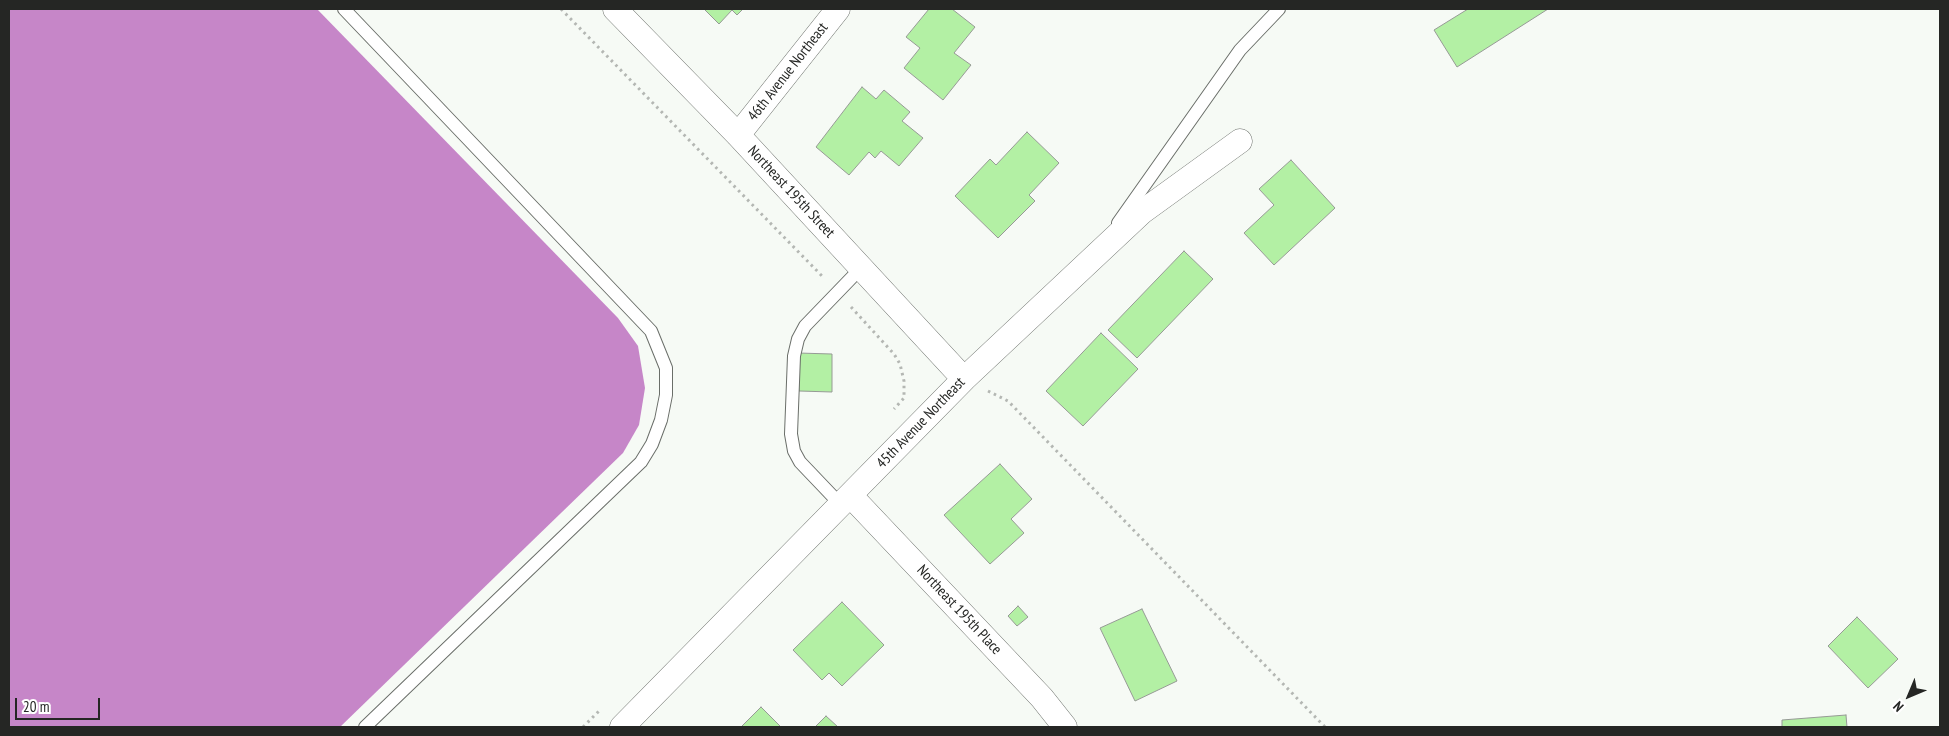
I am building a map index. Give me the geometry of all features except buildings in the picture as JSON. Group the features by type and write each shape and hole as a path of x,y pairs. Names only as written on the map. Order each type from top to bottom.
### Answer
{"street":[{"name":"Northeast 195th Street","path":"615,9 738,135 964,379"},
{"name":"46th Avenue Northeast","path":"738,135 838,9"},
{"name":"45th Avenue Northeast","path":"622,727 964,379 1142,212 1240,141"},
{"name":"Northeast 195th Place","path":"845,500 1042,698 1065,727"}],"lane":[{"path":"344,9 651,331 666,368 666,395 661,420 652,444 641,462 365,727"},
{"path":"1090,261 1240,50 1279,9"},
{"path":"845,500 800,462 794,451 791,434 794,356 798,339 805,326 861,268"}],"path":[{"path":"560,9 838,292 894,354 900,364 904,381 904,398 891,412"},
{"path":"964,379 1008,401 1325,727"},
{"path":"583,727 603,707"}],"shaded area":[{"path":"9,9 317,9 618,318 638,346 645,388 639,425 623,453 340,727 9,727"}]}
